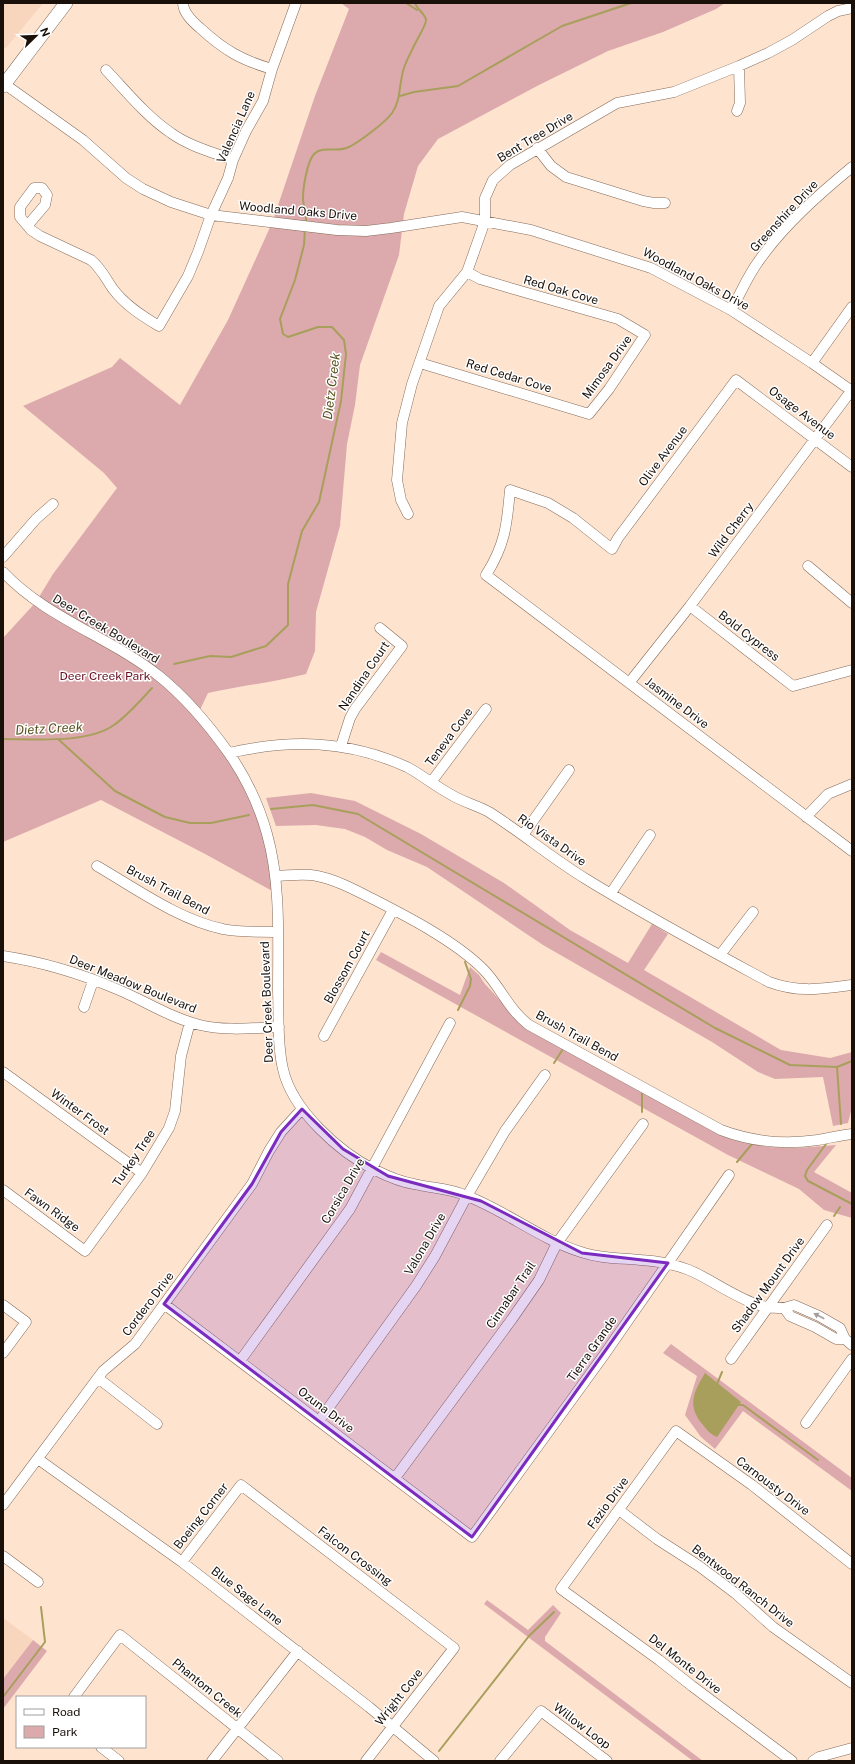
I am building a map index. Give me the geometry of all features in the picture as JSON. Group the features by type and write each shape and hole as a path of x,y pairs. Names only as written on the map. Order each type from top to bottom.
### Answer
{"main road":[{"path":"3,85 66,3"}],"street":[{"path":"183,3 185,11 193,22 219,46 255,64 272,69"},
{"name":"Valencia Lane","path":"28,225 40,236 97,264 113,290 123,300 138,314 159,326 188,276 211,215 228,178 233,160 246,131 263,101 272,69 296,3"},
{"name":"Bent Tree Drive","path":"408,514 399,491 398,465 402,423 423,349 439,306 467,272 485,221 485,198 493,180 510,165 537,148 617,103 674,92 739,66 792,40 828,16 838,11 852,8"},
{"path":"737,111 740,103 739,66"},
{"path":"106,70 144,112 171,134 194,146 233,160"},
{"name":"Woodland Oaks Drive","path":"3,85 83,140 121,174 137,185 171,202 211,215 281,225 332,230 372,230 462,217 531,230 641,264 731,310 812,362 852,391"},
{"path":"537,148 551,166 566,177 643,201 665,203"},
{"name":"Greenshire Drive","path":"731,310 757,262 797,217 852,167"},
{"name":"Red Oak Cove","path":"467,272 480,279 618,319 646,335"},
{"path":"812,362 850,312"},
{"name":"Mimosa Drive","path":"590,414 610,389 646,335"},
{"name":"Red Cedar Cove","path":"420,363 590,414"},
{"name":"Osage Avenue","path":"736,380 852,467"},
{"name":"Olive Avenue","path":"486,575 498,555 505,535 510,490 548,503 573,518 612,549 618,538 736,380"},
{"name":"Wild Cherry","path":"629,683 690,606 852,391"},
{"path":"3,557 36,519 53,504"},
{"path":"808,566 852,603"},
{"name":"Deer Creek Boulevard","path":"3,572 36,602 110,645 159,676 192,707 229,753 250,790 266,830 275,876 278,932 279,1027 283,1069 288,1085 302,1108 322,1131 342,1149 372,1168 410,1184 458,1192 481,1201 558,1243 582,1253 601,1257 668,1263 686,1268 706,1277 742,1298 769,1307 785,1309 790,1316 836,1339 848,1342"},
{"name":"Jasmine Drive","path":"486,575 852,851"},
{"name":"Bold Cypress","path":"690,606 793,686 852,670"},
{"name":"Nandina Court","path":"341,746 350,718 355,709 402,646 380,628"},
{"name":"Teneva Cove","path":"432,781 486,709"},
{"name":"Rio Vista Drive","path":"229,753 255,747 284,744 341,746 368,752 391,761 432,781 456,798 487,811 586,879 769,982 785,988 805,990 852,985"},
{"path":"523,835 569,770"},
{"path":"806,817 828,794 852,784"},
{"path":"611,893 650,835"},
{"name":"Brush Trail Bend","path":"97,866 164,905 207,925 237,931 278,932"},
{"name":"Brush Trail Bend","path":"275,876 316,876 337,881 434,933 472,959 484,970 515,1012 529,1025 721,1130 747,1139 784,1143 819,1140 852,1134"},
{"name":"Blossom Court","path":"324,1036 393,910"},
{"path":"720,955 753,912"},
{"name":"Deer Meadow Boulevard","path":"3,956 46,964 120,990 174,1017 190,1022 218,1028 279,1027"},
{"path":"84,1007 93,981"},
{"name":"Turkey Tree","path":"85,1251 142,1173 164,1139 175,1111 181,1056 190,1022"},
{"name":"Corsica Drive","path":"240,1361 332,1236 350,1209 450,1023"},
{"name":"Winter Frost","path":"3,1072 142,1173"},
{"name":"Valona Drive","path":"319,1421 416,1286 435,1256 467,1196 505,1131 545,1075"},
{"name":"Cordero Drive","path":"3,1505 103,1371 128,1352 135,1344 252,1184 269,1151 281,1132 302,1108"},
{"name":"Cinnabar Trail","path":"395,1478 517,1313 539,1280 558,1243 643,1124"},
{"name":"Tierra Grande","path":"472,1537 604,1356 729,1175"},
{"name":"Fawn Ridge","path":"3,1190 85,1251"},
{"name":"Shadow Mount Drive","path":"731,1359 827,1225"},
{"name":"Ozuna Drive","path":"164,1304 472,1537"},
{"path":"3,1305 26,1322 3,1353"},
{"path":"806,1423 852,1359"},
{"path":"98,1378 157,1424"},
{"name":"Fazio Drive","path":"561,1589 620,1510 676,1431"},
{"name":"Carnousty Drive","path":"676,1431 752,1485 852,1564"},
{"name":"Blue Sage Lane","path":"38,1459 182,1562 298,1651 434,1761"},
{"name":"Boeing Corner","path":"182,1562 241,1485"},
{"name":"Falcon Crossing","path":"241,1485 454,1648"},
{"name":"Bentwood Ranch Drive","path":"620,1510 657,1539 699,1566 735,1593 773,1627 852,1682"},
{"path":"3,1556 38,1582"},
{"name":"Del Monte Drive","path":"561,1589 659,1660 792,1761"},
{"name":"Phantom Creek","path":"75,1696 120,1635 278,1761"},
{"name":"Wright Cove","path":"366,1761 454,1648"},
{"path":"212,1761 298,1651"},
{"name":"Willow Loop","path":"500,1761 541,1711 607,1761"},
{"path":"102,1748 119,1761"},
{"path":"813,1761 819,1757 852,1748"}],"highlighted area":[{"path":"302,1109 343,1149 388,1176 481,1201 582,1253 668,1263 472,1537 164,1304 252,1184 281,1132"}],"shaded area":[{"path":"3,3 43,3 6,48 3,49"},
{"path":"705,1373 741,1402 717,1437 703,1425 695,1412 693,1405 697,1387"},
{"path":"3,1618 33,1640 3,1679"}],"green space":[{"name":"Deer Creek Park","path":"341,3 725,3 716,9 663,32 608,51 539,85 438,139 418,166 404,214 399,255 360,365 355,405 347,444 340,526 316,612 315,651 306,674 208,693 198,714 255,802 276,893 101,800 3,842 3,638 36,602 53,574 117,488 104,473 23,406 112,367 120,358 180,405 228,320 272,223 315,96 349,9"},
{"path":"311,793 355,801 421,834 504,883 570,930 628,963 652,924 668,934 644,970 781,1050 830,1058 852,1052 852,1107 848,1123 833,1126 823,1077 775,1079 758,1072 712,1042 543,945 427,867 387,850 365,837 345,829 316,825 276,826 266,798"},
{"path":"381,952 460,995 470,967 479,975 485,984 525,1027 735,1139 767,1147 797,1148 836,1145 814,1172 852,1193 852,1218 824,1210 799,1189 728,1155 376,960"},
{"path":"671,1344 852,1478 852,1491 743,1411 715,1449 701,1437 685,1415 697,1376 663,1353"},
{"path":"487,1600 528,1630 553,1605 561,1613 545,1637 545,1641 703,1761 693,1761 484,1604"},
{"path":"33,1640 47,1651 3,1709 3,1679"}],"waterway":[{"path":"406,3 417,10"},
{"name":"Dietz Creek","path":"306,222 303,194 307,169 314,154 318,151 326,149 345,149 349,147 389,117 395,109 405,66 426,22 425,16 415,3"},
{"path":"400,96 414,92 458,86 562,26 631,3"},
{"name":"Dietz Creek","path":"174,664 210,656 231,657 266,646 288,625 288,584 302,531 319,502 341,401 346,354 344,340 332,327 318,327 288,337 283,334 280,319 295,280 304,245 305,228"},
{"name":"Dietz Creek","path":"3,739 45,740 75,738 103,731 124,717 152,688"},
{"path":"58,739 115,791 165,817 190,823 211,823 249,815"},
{"path":"271,809 313,805 358,814 715,1028 790,1065 837,1067 852,1061"},
{"path":"458,1010 470,986 471,979 465,962"},
{"path":"554,1063 563,1049"},
{"path":"837,1067 841,1124"},
{"path":"642,1092 642,1112"},
{"path":"737,1162 752,1144"},
{"path":"826,1144 807,1170 805,1176 808,1181 852,1204"},
{"path":"834,1216 840,1207"},
{"path":"717,1384 722,1372"},
{"path":"737,1405 743,1405 818,1460"},
{"path":"3,1697 45,1642 41,1607"},
{"path":"439,1751 529,1636 554,1612"}]}
